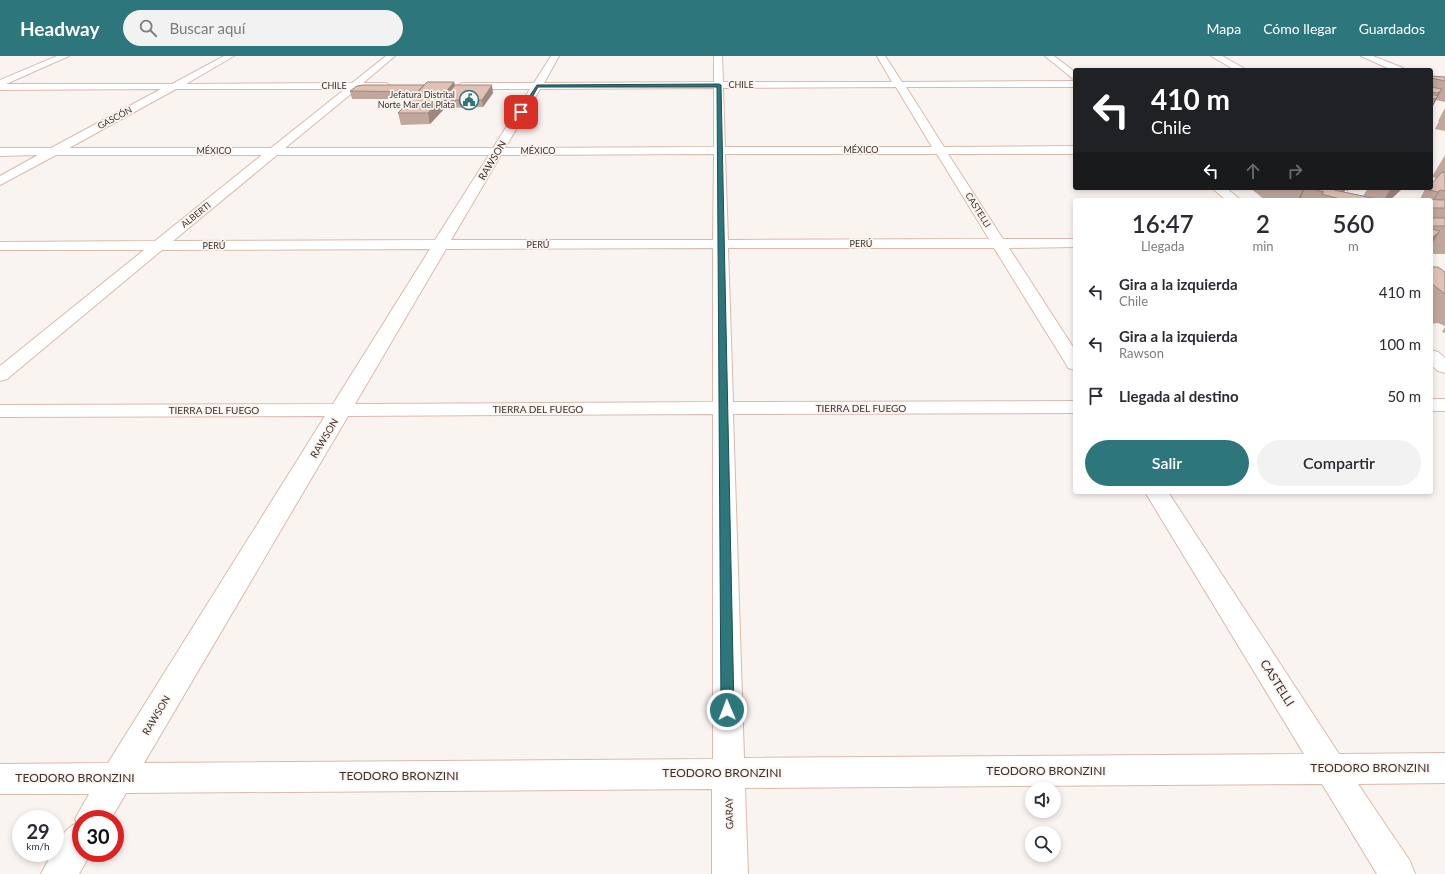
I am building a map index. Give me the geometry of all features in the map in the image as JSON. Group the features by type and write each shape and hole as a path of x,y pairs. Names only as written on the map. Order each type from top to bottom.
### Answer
{"street":[{"path":"0,82 65,56"},
{"name":"GASCÓN","path":"0,181 230,56"},
{"name":"ALBERTI","path":"0,375 391,56"},
{"name":"RAWSON","path":"97,810 555,56"},
{"name":"GARAY","path":"718,56 730,874"},
{"name":"CASTELLI","path":"881,56 1073,361"},
{"path":"1049,56 1073,74"},
{"path":"1215,56 1238,68"},
{"path":"1365,56 1395,68"},
{"name":"CHILE","path":"449,86 1073,84"},
{"name":"CHILE","path":"0,87 394,86"},
{"name":"MÉXICO","path":"0,152 1073,150"},
{"path":"1221,190 1231,198"},
{"name":"PERÚ","path":"0,246 1073,243"},
{"path":"1433,358 1445,367"},
{"path":"1433,405 1445,405"},
{"name":"TIERRA DEL FUEGO","path":"0,411 1073,407"},
{"name":"CASTELLI","path":"1157,494 1397,874"},
{"name":"TEODORO BRONZINI","path":"0,779 1445,768"},
{"path":"59,874 72,853"}],"building":[{"path":"1433,76 1445,77 1445,81 1433,78"},
{"path":"427,82 454,82 428,113 398,113"},
{"path":"424,85 418,92 350,91 357,86"},
{"path":"455,85 492,85 482,100 443,100"},
{"path":"1433,87 1442,89 1438,93 1433,92"},
{"path":"1433,95 1438,96 1435,99 1433,98"},
{"path":"1442,172 1445,173 1445,191 1440,190 1438,192 1429,190 1433,190 1433,182"},
{"path":"1316,190 1334,190 1372,198 1336,198 1321,194 1324,192"},
{"path":"1433,200 1445,200 1445,208 1433,208"},
{"path":"1433,218 1445,218 1445,226 1433,226"},
{"path":"1433,229 1440,231 1433,237"},
{"path":"1433,267 1438,267 1445,272 1445,294 1433,285"}],"place":[{"name":"Jefatura Distrital Norte Mar del Plata","path":"469,100"}],"route":[{"path":"521,112 537,86 719,85 727,710"}]}
